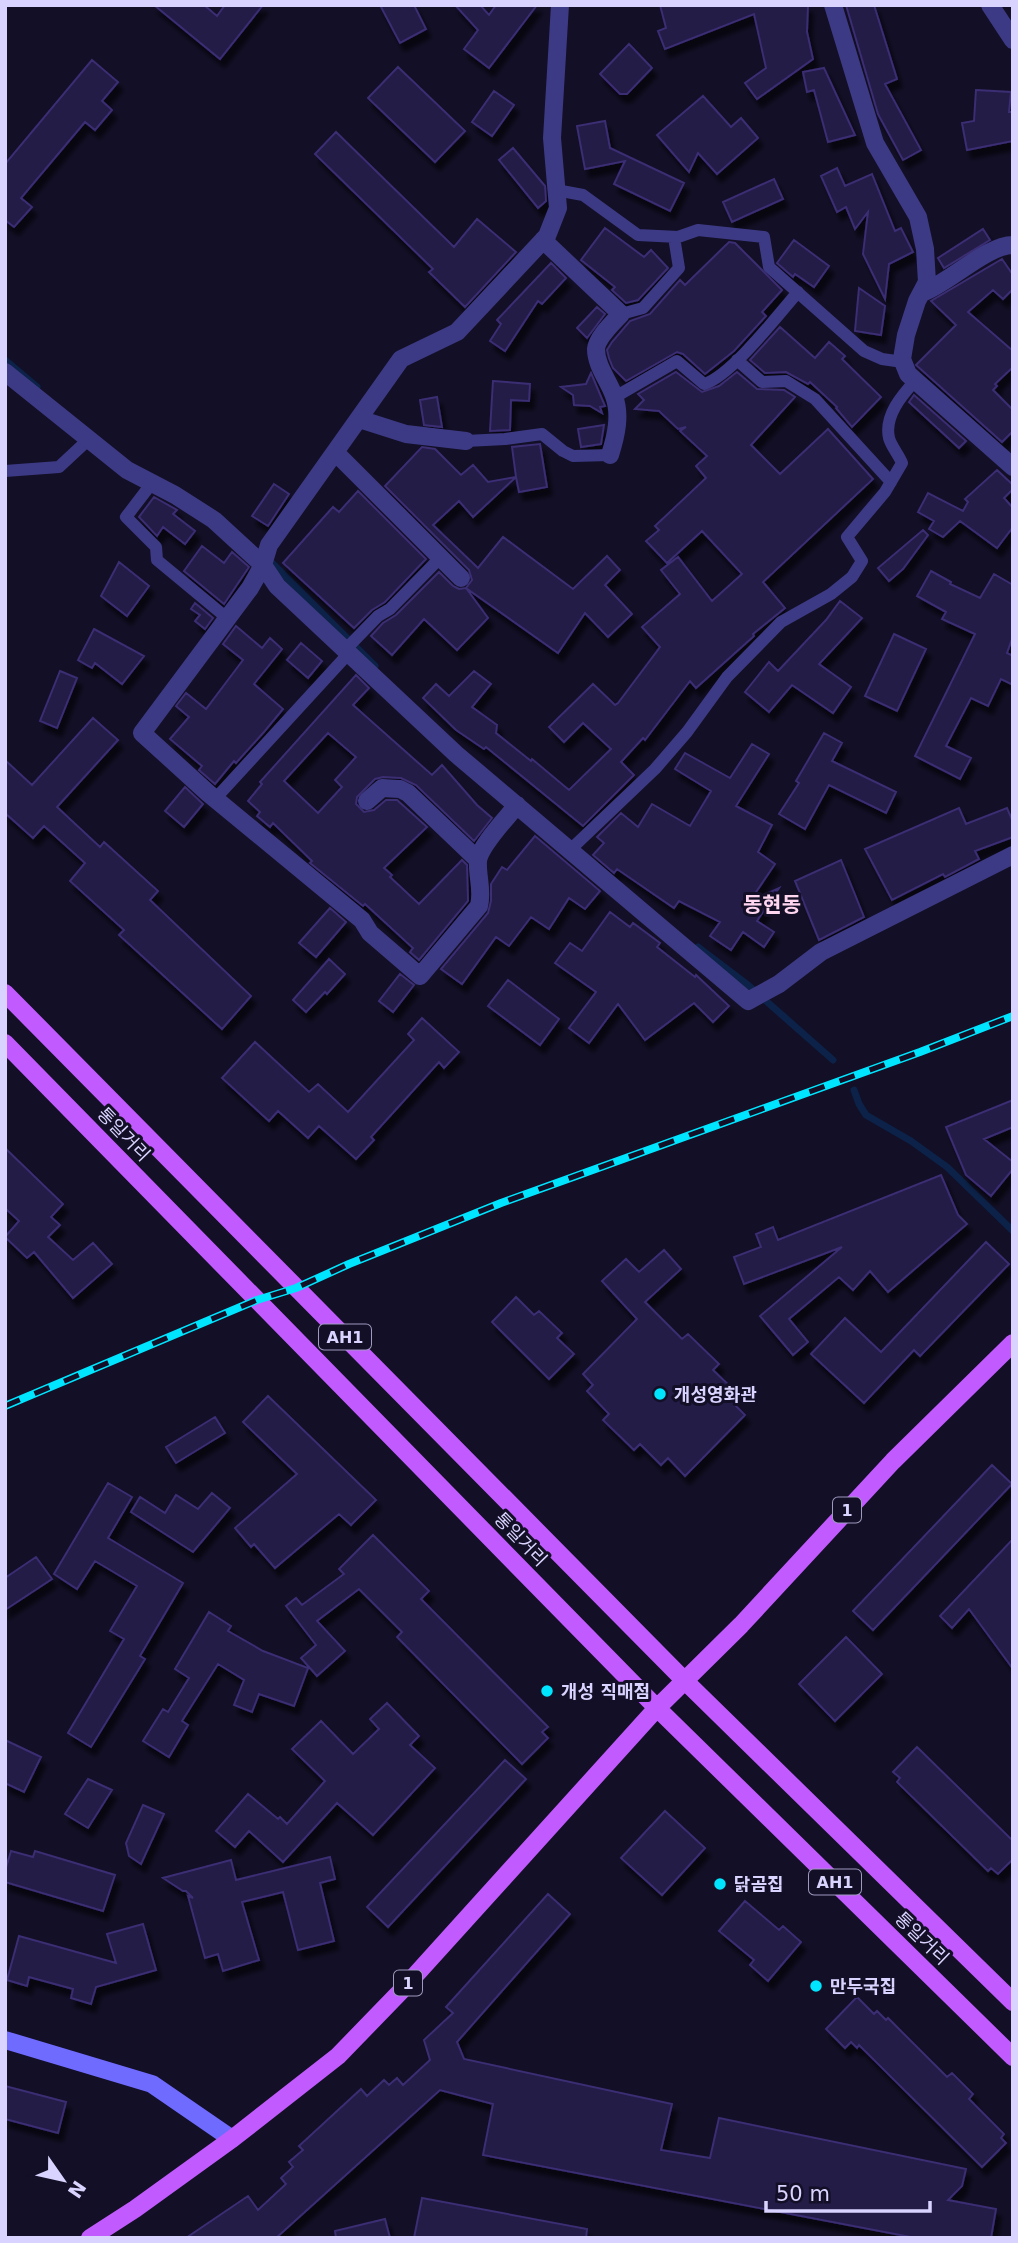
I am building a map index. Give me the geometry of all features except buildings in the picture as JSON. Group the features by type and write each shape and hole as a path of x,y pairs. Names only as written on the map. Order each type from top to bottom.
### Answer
{"main road":[{"name":"통일거리","path":"5,993 685,1681 1013,2002"},
{"name":"통일거리","path":"5,1044 657,1708 1013,2057"},
{"name":"1","path":"90,2238 233,2139 338,2056 401,1991 657,1708 741,1625 893,1461 1013,1343"},
{"path":"5,2040 152,2084 233,2139"}],"street":[{"path":"517,805 483,848 478,860 482,895 479,906 420,976 370,933 362,920 215,799 142,733 250,588 263,564 269,544 401,359 457,332 547,236 558,208 552,138 560,5"},
{"path":"833,5 875,143 918,217 925,248 927,282 906,335 903,362 908,374 915,381 1013,467"},
{"path":"990,5 1013,40"},
{"path":"543,240 621,314 599,341 596,349 598,360 615,397 618,412 617,434 610,455"},
{"path":"922,293 937,287 989,253 1013,245"},
{"path":"5,372 127,470 214,520 263,564 277,586 456,754 517,805 574,847 748,1001 779,984 821,952 1013,855"},
{"path":"359,419 406,434 466,441"},
{"path":"335,452 461,578"},
{"path":"367,801 382,788 400,789 420,803 478,860"}],"lane":[{"path":"556,190 583,195 638,235 674,237 698,230 764,237 769,267 864,351 881,359 903,362"},
{"path":"621,314 643,308 679,268 674,237"},
{"path":"615,397 677,361 704,384 711,382 737,360 798,292"},
{"path":"737,360 762,382 786,381 815,399 891,482"},
{"path":"574,847 654,769 687,732 727,677 781,622 831,594 852,577 862,561 846,537 891,482 902,463 890,440 889,426 895,407 915,381"},
{"path":"466,441 542,434 573,456 610,455"},
{"path":"5,471 59,467 88,440"},
{"path":"152,483 126,517 156,547 157,560 227,618"},
{"path":"215,799 358,636 378,616 390,610 440,558"}],"waterway":[{"path":"5,360 37,387"},
{"path":"267,558 375,666"},
{"path":"698,947 748,985 833,1060"},
{"path":"854,1090 866,1115 911,1141 947,1167 1013,1231"}],"railway":[{"path":"5,1406 257,1300 296,1288 501,1203 1013,1016"}],"place":[{"name":"개성영화관","path":"660,1394"},
{"name":"개성 직매점","path":"547,1691"},
{"name":"닭곰집","path":"720,1884"},
{"name":"만두국집","path":"816,1986"}],"district":[{"name":"동현동","path":"772,905"}]}
